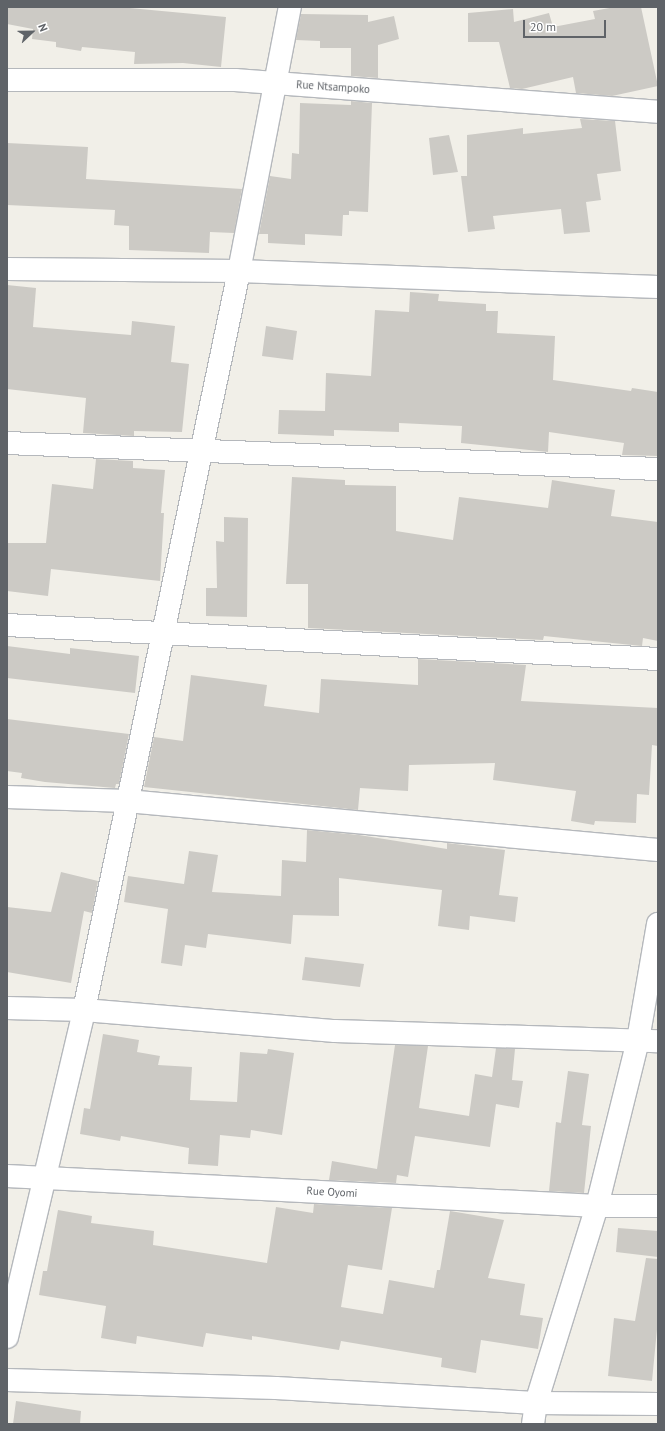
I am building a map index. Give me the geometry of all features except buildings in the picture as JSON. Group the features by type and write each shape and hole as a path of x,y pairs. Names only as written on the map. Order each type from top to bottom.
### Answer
{"street":[{"path":"7,1337 84,1010 126,801 239,271 274,83 290,7"},
{"name":"Rue Ntsampoko","path":"7,80 235,80 658,112"},
{"path":"7,269 239,271 658,287"},
{"path":"7,443 201,452 658,469"},
{"path":"7,625 658,659"},
{"path":"7,796 126,801 658,850"},
{"path":"533,1424 536,1403 648,1040 658,924"},
{"path":"7,1008 84,1010 335,1030 648,1040"},
{"name":"Rue Oyomi","path":"7,1176 597,1206 658,1206"},
{"path":"7,1380 276,1388 536,1403 658,1404"}]}
